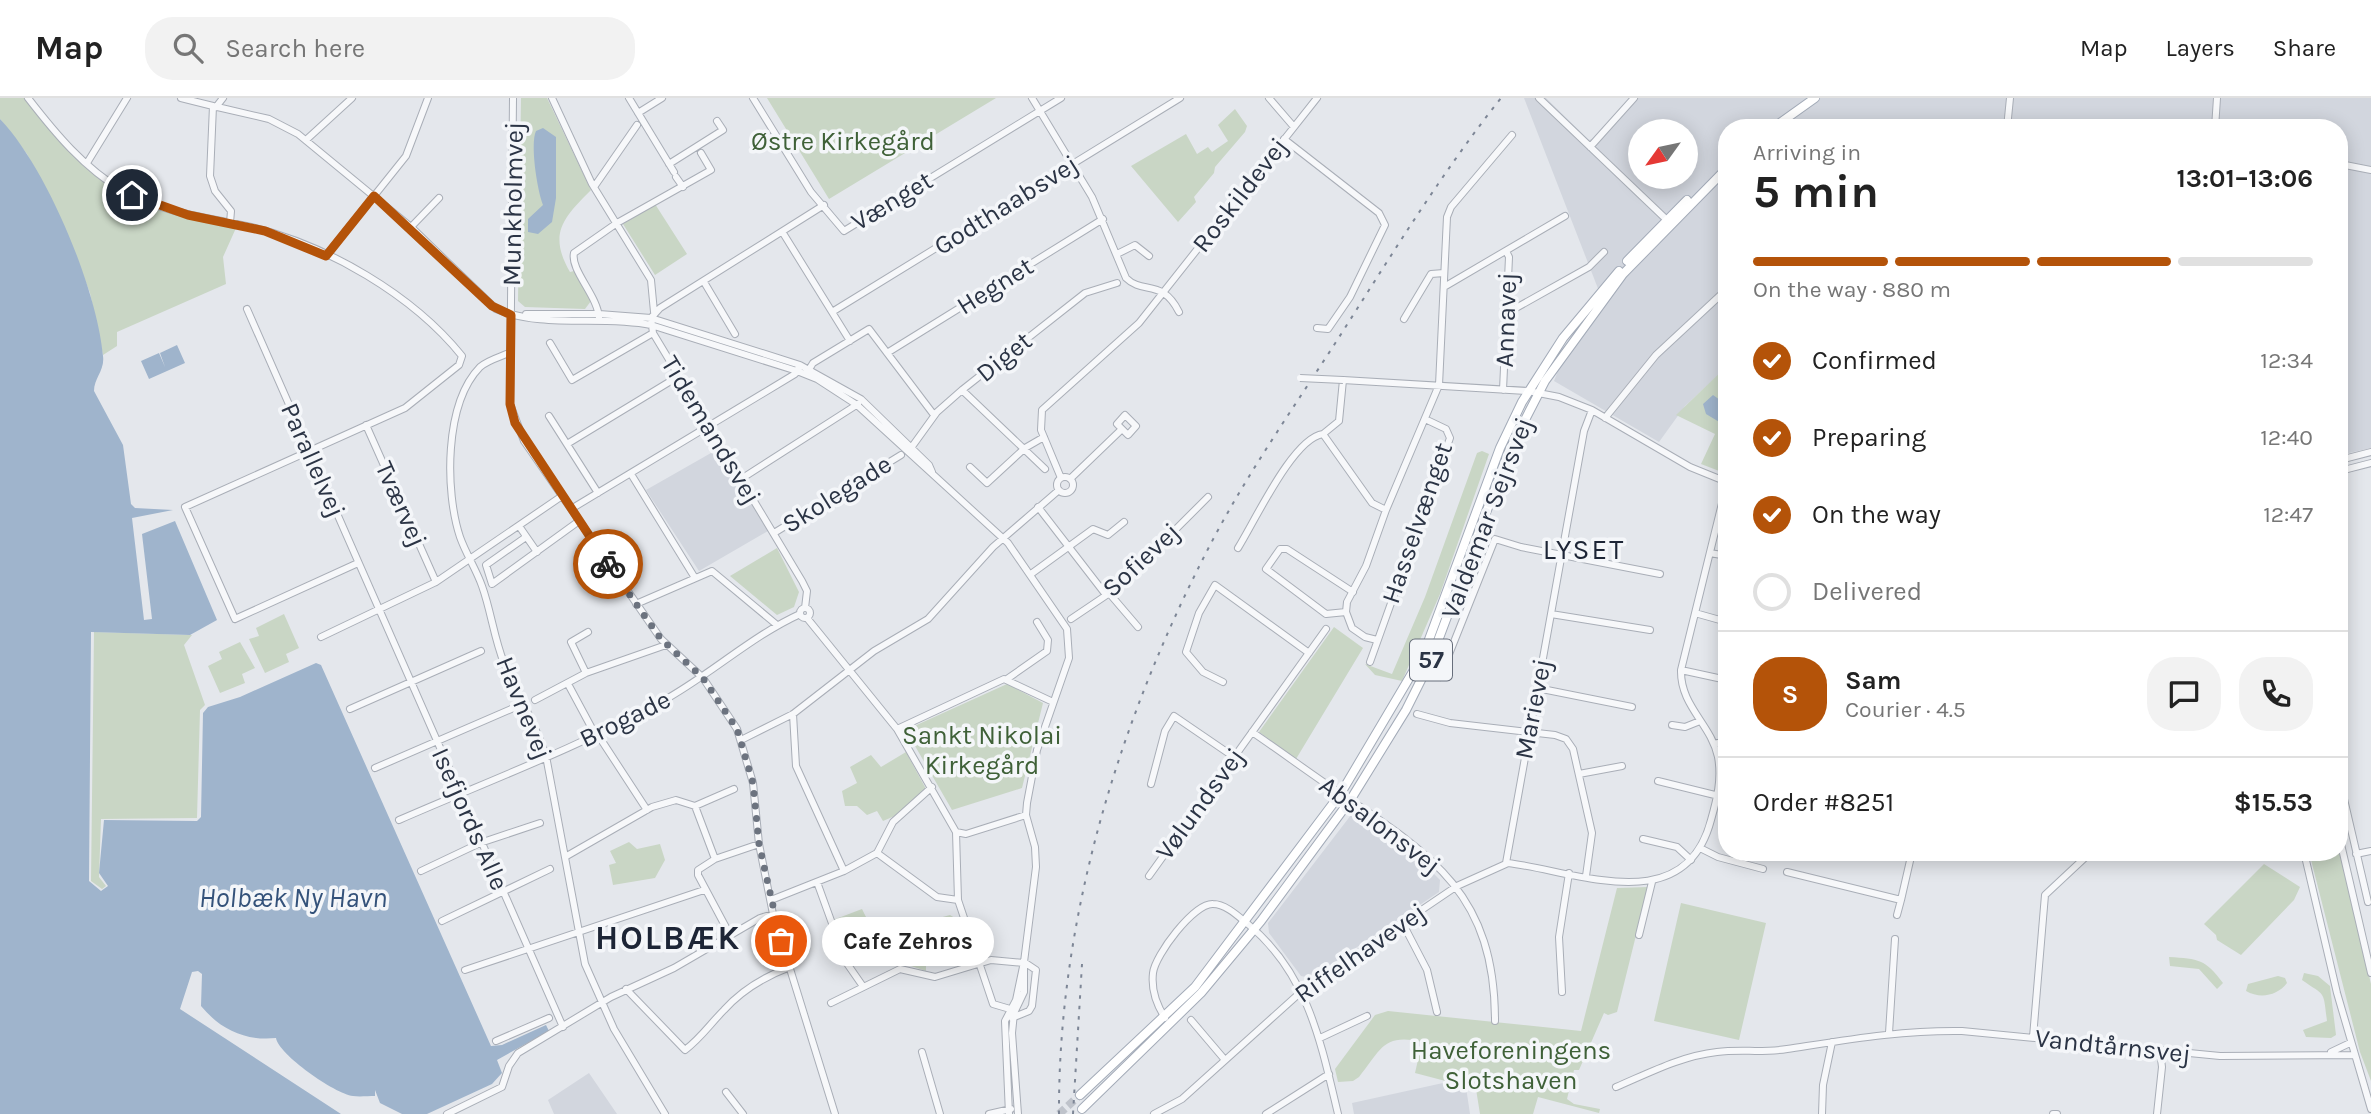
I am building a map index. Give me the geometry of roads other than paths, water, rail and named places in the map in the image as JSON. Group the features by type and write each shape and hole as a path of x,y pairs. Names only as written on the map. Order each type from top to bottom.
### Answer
{"main road":[{"path":"1778,119 1805,98"},
{"path":"1786,119 1815,98"},
{"name":"Valdemar Sejrsvej","path":"1082,1109 1195,1000 1254,929 1351,799 1406,710 1430,662 1510,449 1538,393 1611,288 1718,171"},
{"name":"Valdemar Sejrsvej","path":"1080,1095 1195,987 1340,793 1424,653 1500,448 1528,391 1563,338 1627,261 1718,176"}],"street":[{"path":"28,98 86,163 120,189 188,215 266,231 326,256 411,305 462,356 460,363 410,405 185,507 235,619 358,563"},
{"path":"86,163 127,98"},
{"path":"181,98 269,119 306,139 411,227 492,306 511,315 599,317 652,322 807,372 859,402 907,451 1003,538 1031,574 1067,629 1069,658 1034,762 1026,816 1036,862 1024,963 1016,1000 1005,1021 1008,1112"},
{"path":"223,98 214,107 210,176 216,193 230,210 230,223"},
{"path":"306,139 352,98"},
{"path":"326,256 406,156 428,98"},
{"name":"Munkholmvej","path":"513,98 509,353 510,404 515,423 636,604 666,645 703,678 732,720 741,740 753,783 759,844 773,914 835,1114"},
{"path":"552,98 594,187 651,280 652,322"},
{"path":"629,98 683,187"},
{"path":"638,113 662,98"},
{"path":"550,343 572,380 704,282 824,205 811,192 753,98"},
{"path":"1032,98 1103,219 1130,282 1164,292 1179,312"},
{"path":"1044,98 1048,106"},
{"path":"1040,111 1061,98"},
{"name":"Godthaabsvej","path":"832,312 1180,98"},
{"path":"1269,98 1294,127"},
{"name":"Roskildevej","path":"1044,437 1040,419 1044,405 1125,339 1317,98"},
{"path":"1539,98 1669,222"},
{"path":"1590,147 1634,98"},
{"path":"2008,119 2010,98"},
{"path":"2215,119 2217,98"},
{"name":"Vænget","path":"824,205 841,230 846,231 1040,111"},
{"path":"669,164 723,130 717,121"},
{"path":"594,187 637,125"},
{"name":"Hasselvænget","path":"1377,640 1357,633 1348,621 1346,612 1439,385 1446,226 1451,207 1512,135"},
{"path":"1284,139 1379,212 1385,225 1350,297 1328,329 1317,328"},
{"path":"599,317 595,299 572,256 617,223 711,170 701,153"},
{"path":"2348,166 2371,170"},
{"path":"411,227 439,198"},
{"path":"1444,287 1565,216"},
{"name":"Hegnet","path":"887,354 1103,219"},
{"path":"783,233 850,341"},
{"path":"1116,254 1133,245 1149,256"},
{"name":"Annavej","path":"1503,390 1507,313 1506,251"},
{"path":"1507,313 1589,267 1604,252"},
{"path":"1404,319 1432,274 1444,273"},
{"path":"704,282 735,334"},
{"name":"Diget","path":"907,451 934,415 962,390 1082,295 1096,287 1117,283"},
{"path":"1605,418 1656,355 1718,297"},
{"name":"Parallelvej","path":"247,309 379,610"},
{"name":"Tidemandsvej","path":"652,322 679,376 807,592 805,608 810,612 807,618"},
{"path":"807,372 869,329 934,415"},
{"name":"Havnevej","path":"509,353 486,362 475,374 464,394 452,439 454,515 461,540 484,589 504,662 525,703 546,756 585,964 601,1003 664,1114"},
{"path":"571,509 799,368"},
{"path":"567,444 679,376"},
{"path":"1300,378 1528,391 1568,400 1592,410 1690,467 1718,478"},
{"path":"1238,548 1262,511 1265,497 1306,440 1323,434 1339,421 1343,380"},
{"path":"962,390 1026,448 1045,469"},
{"path":"741,479 859,402"},
{"name":"Marievej","path":"1506,863 1584,431 1592,410"},
{"path":"549,416 598,493"},
{"name":"Hasselvænget","path":"1370,662 1450,438 1446,429 1425,419"},
{"name":"Tværvej","path":"366,425 436,582"},
{"path":"1070,479 1122,429"},
{"path":"1323,434 1371,503 1386,510"},
{"path":"970,467 987,483 1026,448 1044,437 1061,478"},
{"name":"Skolegade","path":"774,533 907,451"},
{"path":"2348,458 2371,452"},
{"path":"2348,469 2371,463"},
{"path":"631,474 695,578"},
{"path":"1061,478 1070,479"},
{"path":"1059,490 1057,482 1061,478"},
{"path":"1059,490 1066,493 1070,491 1073,483 1070,479"},
{"path":"741,740 793,713 849,670 928,619 1003,538 1059,490"},
{"path":"321,637 436,582 562,496"},
{"name":"Sofievej","path":"1071,619 1108,594 1208,497"},
{"path":"1038,507 1138,627"},
{"path":"1718,518 1681,670 1686,699 1714,744 1718,761"},
{"path":"526,537 486,565 492,584 579,522"},
{"path":"1031,574 1093,529 1108,535 1124,522"},
{"path":"519,526 537,552"},
{"path":"1440,677 1495,539 1660,574"},
{"name":"Hasselvænget","path":"1346,612 1326,614 1266,569 1280,549 1287,549 1353,592"},
{"path":"1710,553 1718,554"},
{"path":"636,604 712,571 777,625"},
{"path":"1223,682 1203,672 1186,652 1199,613 1216,585 1309,653"},
{"path":"805,608 800,614 807,618 897,729 956,832 958,900 992,1004 1010,1009"},
{"name":"Isefjords Alle","path":"379,610 563,1027"},
{"path":"1695,613 1718,619"},
{"name":"Brogade","path":"398,821 597,735 703,678 777,625 800,614"},
{"path":"1551,614 1650,630"},
{"path":"897,729 1007,679 1047,651 1048,640 1037,622"},
{"name":"Vølundsvej","path":"1149,876 1326,629"},
{"path":"586,673 572,642 589,632"},
{"path":"535,699 586,673 666,645"},
{"path":"350,709 481,651"},
{"path":"1681,670 1718,678"},
{"path":"1007,679 1053,702"},
{"path":"568,684 597,735 647,810"},
{"path":"1537,688 1632,706"},
{"path":"375,768 525,703"},
{"path":"793,713 796,766 811,805 844,871"},
{"path":"1417,714 1450,723 1529,730 1566,739 1573,749 1592,833 1586,876"},
{"path":"1151,784 1165,731 1174,716 1234,757"},
{"path":"1672,725 1685,727 1700,721"},
{"name":"Absalonsvej","path":"1252,732 1418,848 1457,886 1473,912 1489,957 1495,1021"},
{"path":"1714,744 1718,743"},
{"path":"1579,774 1615,765 1622,766"},
{"path":"1506,863 1621,883 1652,882 1674,873 1691,860 1700,848 1718,795 1658,781"},
{"path":"771,900 817,883 877,853 893,822 932,787"},
{"path":"565,857 647,810 676,800 695,806 733,789"},
{"path":"695,806 715,859"},
{"path":"956,832 966,834 1026,816"},
{"path":"2348,818 2368,902"},
{"path":"421,871 480,843 540,823"},
{"path":"1643,839 1677,847 1691,860"},
{"path":"730,935 704,890 698,870 715,859 759,844"},
{"path":"1700,848 1718,857"},
{"path":"2356,854 2371,851"},
{"path":"877,853 937,897 958,900"},
{"path":"1733,861 1763,869"},
{"path":"1898,915 1910,861"},
{"path":"2033,1037 2045,895 2081,861"},
{"path":"2306,861 2350,1042 2371,1109"},
{"path":"2345,861 2371,973"},
{"name":"Riffelhavevej","path":"1154,1114 1175,1104 1302,990 1457,886 1506,863"},
{"path":"442,921 550,869"},
{"path":"1787,872 1901,900"},
{"path":"1562,992 1559,937 1569,873"},
{"path":"1639,936 1652,882"},
{"path":"817,883 846,962 862,985"},
{"path":"465,970 704,890"},
{"path":"1165,1018 1154,994 1153,969 1160,954 1190,917 1202,906 1217,904 1254,929 1279,956 1302,990 1320,1038 1338,1114"},
{"path":"447,1114 502,1087 507,1064 518,1053 626,989 674,968 760,918 773,914"},
{"path":"1402,922 1427,970 1437,1012"},
{"path":"1893,1032 1890,1009 1895,939"},
{"path":"831,1003 862,985 900,969 937,977 994,959 1024,963 1036,970 1031,1006 1029,1011 1005,1021"},
{"path":"989,1114 1017,1111 1013,1018 1022,999 1024,963"},
{"path":"626,989 685,1050 711,1028 724,1009 751,987 790,967"},
{"path":"1320,1038 1367,1016"},
{"path":"496,1041 549,1018"},
{"path":"1191,1020 1225,1060"},
{"name":"Vandtårnsvej","path":"1616,1087 1694,1056 1718,1051 1765,1052 1893,1032 1962,1031 2163,1051 2260,1057 2330,1053 2354,1055"},
{"name":"Vandtårnsvej","path":"2330,1053 2350,1042"},
{"path":"1822,1114 1828,1043"},
{"path":"2157,1114 2163,1051"},
{"path":"922,1052 940,1114"},
{"path":"1266,1114 1329,1074"},
{"path":"726,1092 743,1114"}],"water":[{"name":"Holbæk Ny Havn","path":"0,119 35,167 52,198 80,264 99,329 103,356 94,391 123,445 131,504 135,508 173,510 132,518 144,620 152,619 142,534 175,521 217,620 190,635 91,632 89,881 101,891 108,886 99,873 104,820 197,821 201,817 203,713 208,707 240,697 316,663 321,665 491,1046 502,1045 546,1025 549,1031 497,1060 502,1073 492,1084 427,1114 402,1114 380,1103 375,1090 375,1096 345,1094 296,1063 286,1054 276,1038 244,1036 217,1022 201,1006 202,974 198,971 192,972 180,1009 341,1114 0,1114"},
{"path":"543,128 556,137 556,198 552,222 538,234 528,232 528,219 543,205 534,156 534,137 536,131"},
{"path":"177,345 185,363 149,379 141,361 159,353 165,367 160,353"},
{"path":"1713,395 1718,399 1718,421 1706,414 1703,404"},
{"path":"948,919 959,938 957,944 934,953 922,935 940,921"}],"tunnel":[{"path":"1059,1114 1080,1095"}],"railway":[{"path":"1059,1114 1061,1041 1069,968 1082,895 1121,752 1176,615 1222,522 1269,444 1436,187 1501,98"},
{"path":"1073,1114 1082,964"}],"place":[{"name":"Cafe Zehros","path":"781,941"}],"district":[{"name":"LYSET","path":"1584,549"},
{"name":"HOLBÆK","path":"668,938"}],"park label":[{"name":"Østre Kirkegård","path":"843,141"},
{"name":"Sankt Nikolai Kirkegård","path":"982,750"},
{"name":"Haveforeningens Slotshaven","path":"1511,1065"}]}
